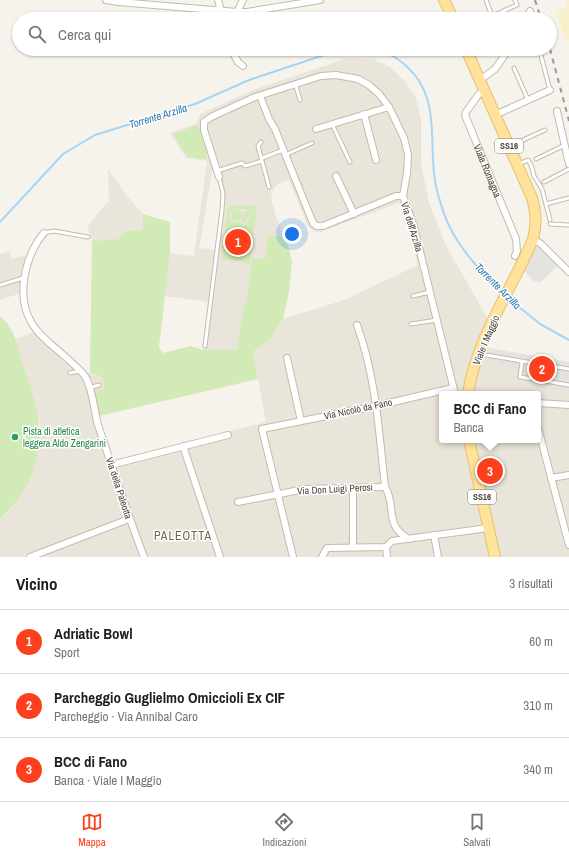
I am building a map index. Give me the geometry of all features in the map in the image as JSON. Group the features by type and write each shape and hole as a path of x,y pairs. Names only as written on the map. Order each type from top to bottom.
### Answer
{"main road":[{"path":"444,0 450,12"},
{"name":"SS16","path":"469,56 532,198 536,216 536,230 532,242"},
{"name":"Viale I Maggio","path":"469,391 472,372 479,354 532,242"},
{"name":"SS16","path":"470,443 495,557"}],"street":[{"path":"106,0 237,12 247,12 320,0"},
{"path":"218,0 219,10"},
{"path":"237,12 244,0"},
{"path":"244,0 247,12"},
{"path":"235,56 238,62 243,66"},
{"path":"480,80 496,69 504,56"},
{"name":"Via dell'Arzilla","path":"218,174 204,130 204,122 211,117 260,96 295,83 321,76 336,75 358,79 369,85 380,94 389,107 404,138 408,155 403,196 414,227 454,391"},
{"name":"Viale Romagna","path":"484,90 479,94 465,115 516,239 517,251 515,256"},
{"path":"495,115 550,90"},
{"path":"260,96 313,223 317,226 323,226 396,196 403,196"},
{"path":"316,129 389,107"},
{"path":"557,111 569,164"},
{"path":"364,114 376,160"},
{"path":"336,176 354,214"},
{"name":"Via della Paleotta","path":"44,233 40,237 23,278 24,302 30,321 36,331 86,378 111,465 129,519 144,557"},
{"path":"532,242 541,244 569,272"},
{"path":"357,325 364,345 376,406 384,486 387,491 396,529 409,539"},
{"path":"286,358 301,421"},
{"name":"Via Nicolò da Fano","path":"277,495 262,429 439,394"},
{"path":"541,402 569,405"},
{"path":"111,465 228,435"},
{"path":"541,440 569,546"},
{"path":"183,446 220,557"},
{"path":"551,478 569,476"},
{"name":"Via Don Luigi Perosi","path":"238,502 305,489 384,486"},
{"path":"353,488 353,547"},
{"path":"277,495 293,557"},
{"path":"30,557 129,519"},
{"path":"322,557 327,548 386,547 392,541 488,528"},
{"path":"434,535 438,557"},
{"path":"386,547 387,557"}],"lane":[{"path":"486,0 490,12"},
{"path":"501,12 518,5 515,0"},
{"path":"541,56 550,90"},
{"path":"514,68 528,100"},
{"path":"295,83 300,100"},
{"path":"332,124 350,162"},
{"path":"509,146 545,130"},
{"path":"261,142 258,146 269,187"},
{"path":"205,346 222,210 223,193 218,174 242,163 245,166 312,143"},
{"path":"536,159 565,145"},
{"path":"517,165 528,160 534,176 542,189 550,220"},
{"path":"544,182 569,169"},
{"path":"546,204 569,198"},
{"path":"550,224 569,226"},
{"path":"44,233 54,231 88,237"},
{"path":"0,285 23,278"},
{"path":"413,296 430,292"},
{"path":"411,324 437,320"},
{"path":"479,354 569,369"},
{"path":"522,362 520,377 569,385"},
{"path":"70,373 80,371"},
{"path":"89,388 99,385"}],"shaded area":[{"path":"348,58 373,59 390,67 405,81 416,98 421,119 421,162 429,203 447,248 490,322 466,391 439,391 439,443 468,443 493,557 0,557 0,519 11,509 22,494 30,478 40,425 37,410 15,339 40,330 57,343 78,363 86,374 90,372 103,378 104,390 93,391 113,460 266,422 253,352 270,340 283,319 344,300 418,265 409,230 399,203 320,232 313,231 308,226 289,180 274,188 271,198 277,220 285,235 268,236 265,259 252,258 237,350 203,350 209,302 164,296 170,253 194,256 207,161 186,158 170,133 196,124 200,114 253,90","holes":["213,166 221,193 221,210 215,250 199,248"]},
{"path":"108,169 127,196 143,214 143,230 125,231 118,239 92,241 87,228 109,201"},
{"path":"535,247 540,247 558,265 541,282 533,281 523,269"},
{"path":"9,251 12,259 26,255 21,278 21,293 0,300 0,254"},
{"path":"484,347 569,362 569,557 497,557 473,443 541,443 541,391 471,391"},
{"path":"493,350 569,362 569,392 554,390 554,385 516,379 517,373 513,366 491,360"}],"green space":[{"path":"198,125 206,149 207,159 187,157 173,134"},
{"path":"228,206 257,206 250,263 221,259","holes":["233,209 247,209 251,211 252,215 247,224 244,225 231,221 230,212"]},
{"path":"234,210 240,210 243,217 245,211 250,211 251,215 250,217 246,218 247,222 245,223 232,220 232,213"},
{"path":"143,214 170,222 170,253 159,347 163,353 191,346 203,350 237,350 252,258 265,259 268,236 285,235 292,261 289,292 283,319 270,340 253,352 258,379 99,416 93,391 104,390 103,378 90,372 92,241 118,239 125,231 143,230"},
{"path":"0,317 13,332 35,402 40,433 36,460 30,478 17,501 0,519"}],"sand":[{"path":"565,0 569,0 569,39 565,40 556,11 567,7"}],"waterway":[{"name":"Torrente Arzilla","path":"0,222 63,154 95,135 195,104 249,80 321,56"},
{"name":"Torrente Arzilla","path":"392,56 413,72 423,88 429,106 432,124 435,182 441,205 450,227 464,251 503,293"},
{"name":"Torrente Arzilla","path":"508,298 540,324 569,340"}],"railway":[{"path":"535,0 539,12"},
{"path":"552,56 569,121"}],"place":[{"name":"Adriatic Bowl","path":"238,242"},
{"name":"Parcheggio Guglielmo Omiccioli Ex CIF","path":"542,369"},
{"name":"Pista di atletica leggera Aldo Zengarini","path":"15,437"},
{"name":"BCC di Fano","path":"490,471"}],"district":[{"name":"PALEOTTA","path":"183,536"}]}
